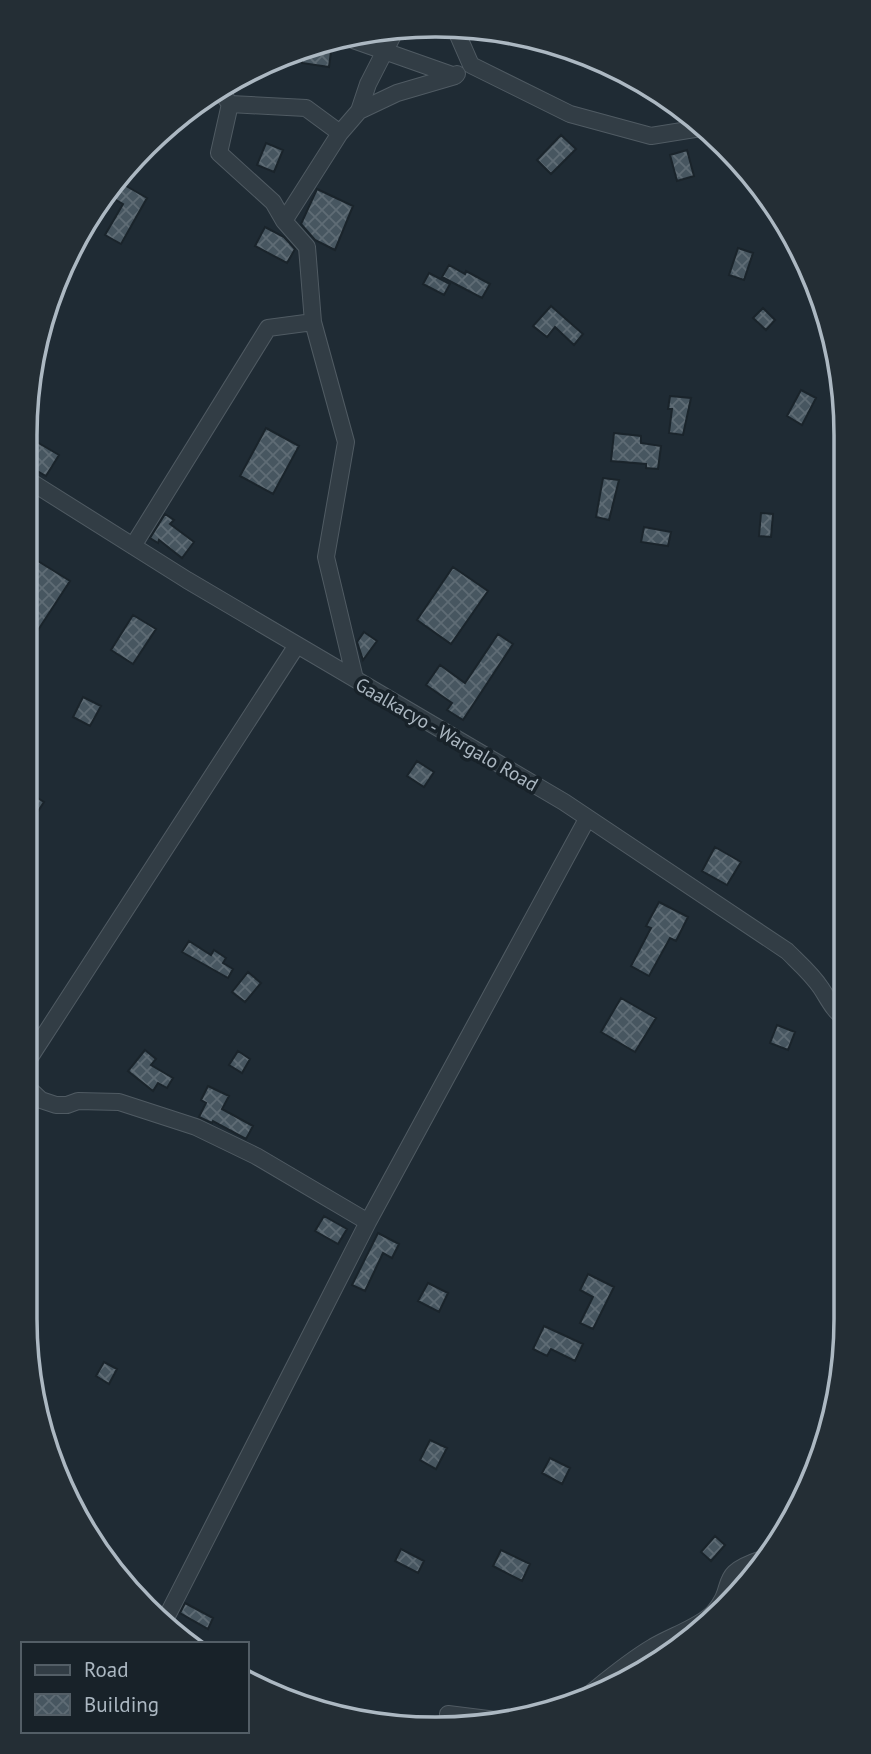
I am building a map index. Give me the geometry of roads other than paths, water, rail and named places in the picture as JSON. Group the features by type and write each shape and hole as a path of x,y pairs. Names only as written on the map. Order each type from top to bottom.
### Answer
{"street":[{"path":"459,38 471,65 570,114 651,135 690,129"},
{"path":"284,221 359,110 368,84 390,39"},
{"path":"363,43 455,76"},
{"path":"359,110 397,93 455,76 471,65"},
{"path":"341,133 306,108 226,99 219,153 273,201 284,221 307,247 313,322 346,442 326,557 355,679"},
{"path":"133,546 268,328 313,322"},
{"name":"Gaalkacyo - Wargalo Road","path":"37,486 297,645 564,802 787,951 821,986 834,1009"},
{"path":"37,1046 297,645"},
{"path":"168,1614 368,1222 587,818"},
{"path":"37,1096 56,1105 78,1101 119,1102 196,1127 256,1156 368,1222"},
{"path":"723,1594 729,1577 739,1567 750,1563"},
{"path":"616,1674 650,1648 684,1630"},
{"path":"448,1714 463,1716"}]}
